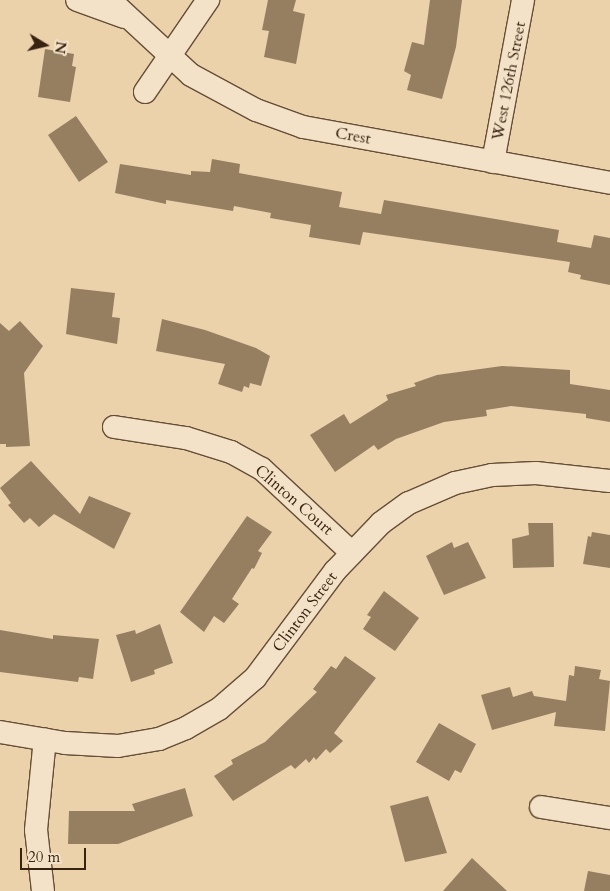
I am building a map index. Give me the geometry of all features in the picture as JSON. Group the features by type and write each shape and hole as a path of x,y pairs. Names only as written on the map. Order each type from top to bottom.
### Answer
{"street":[{"name":"Crest","path":"77,0 127,18"},
{"name":"Crest","path":"110,0 127,18 191,75 256,110 303,127 610,183"},
{"path":"145,92 208,0"},
{"name":"West 126th Street","path":"493,162 523,0"},
{"name":"Clinton Court","path":"114,427 186,438 231,452 262,469 352,553"},
{"name":"Clinton Street","path":"0,732 45,739 126,745 168,736 219,709 255,678 335,571 381,522 409,503 455,484 492,475 536,473 610,481"},
{"path":"43,891 36,830 45,739"},
{"path":"541,807 610,818"}],"building":[{"path":"268,0 296,0 293,11 305,14 296,64 264,57 269,31 262,30"},
{"path":"430,0 462,0 456,47 442,99 407,90 411,75 404,71 412,42 424,45"},
{"path":"45,49 74,54 72,66 76,67 70,102 38,97"},
{"path":"76,116 108,162 79,182 48,135"},
{"path":"212,159 240,164 239,173 342,192 339,207 381,214 384,200 559,230 557,242 591,248 594,235 610,238 610,285 580,279 581,275 568,272 570,262 363,232 360,245 309,237 311,225 270,218 271,213 234,206 233,211 166,200 166,204 115,193 120,164 191,175 191,171 210,172"},
{"path":"71,288 115,293 112,317 120,318 117,344 66,334"},
{"path":"162,319 205,330 256,348 270,356 261,386 250,383 249,388 244,386 242,392 218,384 225,364 156,351"},
{"path":"20,321 43,346 24,373 30,446 6,447 6,444 0,444 0,323 9,331"},
{"path":"502,366 570,370 570,384 610,390 610,422 586,418 586,414 511,406 486,410 487,416 444,422 396,439 378,450 374,445 335,472 310,435 344,414 350,424 388,400 386,395 416,386 414,383 437,375"},
{"path":"31,461 80,514 89,496 131,513 114,549 54,514 39,527 30,518 24,523 8,505 11,503 0,488"},
{"path":"247,516 272,532 258,551 262,553 254,569 252,568 232,599 239,604 224,623 214,616 204,632 180,612"},
{"path":"528,523 553,523 554,567 513,568 512,539 529,535"},
{"path":"592,532 610,535 610,568 583,564 588,536 591,537"},
{"path":"452,542 454,548 468,542 486,578 444,595 426,556"},
{"path":"384,591 419,618 395,651 363,629 371,617 367,615"},
{"path":"160,624 173,663 154,670 155,674 131,682 116,635 135,630 136,634"},
{"path":"0,630 53,639 53,635 99,639 93,679 79,677 78,682 0,672"},
{"path":"345,656 376,678 334,733 343,741 330,753 326,749 316,760 314,757 309,763 306,759 295,769 291,765 233,801 214,776 233,764 231,760 265,742 317,692 313,689 331,666 336,669"},
{"path":"575,666 601,670 599,679 610,681 605,731 554,726 556,712 492,730 481,695 510,687 513,697 532,691 534,696 566,701 569,675 574,676"},
{"path":"439,723 476,744 461,773 455,770 449,781 416,762"},
{"path":"185,788 193,816 118,844 68,844 69,811 135,811 132,804"},
{"path":"428,796 447,853 405,862 390,806"},
{"path":"472,858 507,891 443,891"},
{"path":"588,871 610,875 610,891 584,891"}]}
